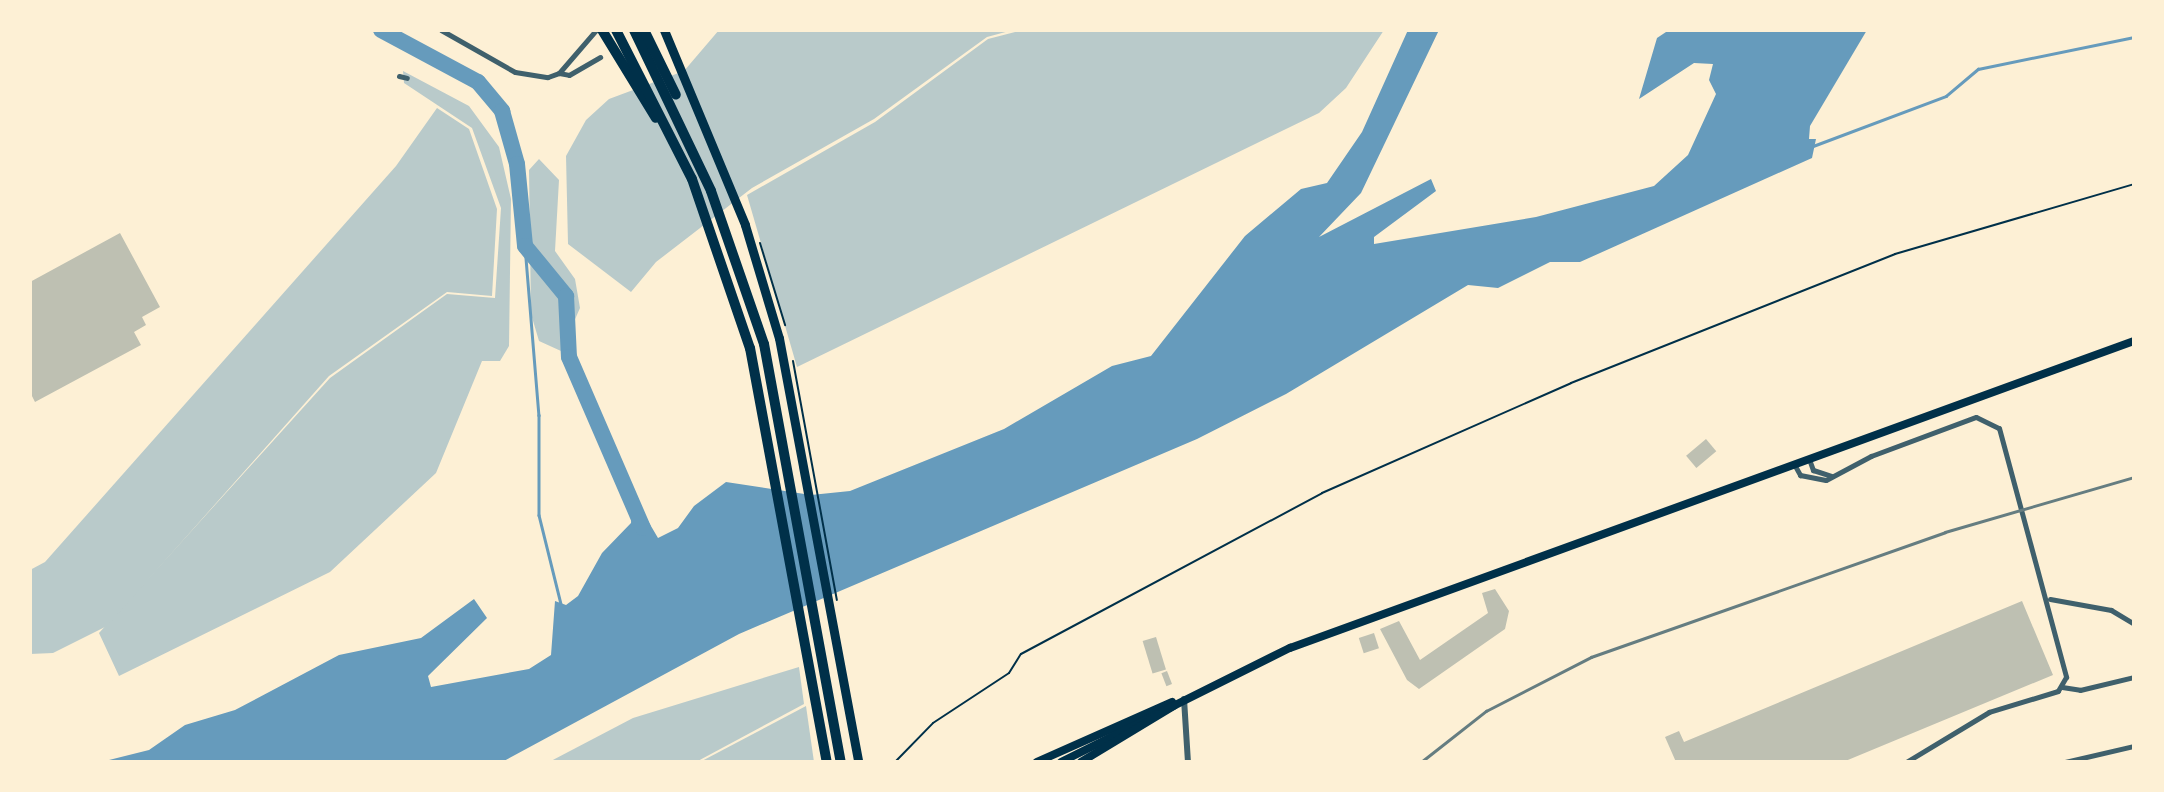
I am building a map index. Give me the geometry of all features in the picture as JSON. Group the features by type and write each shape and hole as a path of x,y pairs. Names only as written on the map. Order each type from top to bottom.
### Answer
{"highway":[{"path":"602,30 692,179"},
{"path":"616,30 692,179 732,290 763,404 827,762"},
{"path":"634,30 730,238"},
{"path":"644,30 698,147 730,238 782,426 841,762"},
{"path":"664,30 745,225 779,338 858,762"}],"main road":[{"path":"1061,762 1290,648 2133,342"},
{"path":"1037,762 1158,704 1181,700"},
{"path":"1081,762 1146,728 1181,700"}],"street":[{"path":"441,30 515,72 569,75 600,57"},
{"path":"559,73 596,30"},
{"path":"399,76 407,78"},
{"path":"1794,464 1800,475 1818,481 1833,477 1883,451 1976,416 1989,418 1999,428 2050,599 2067,668 2062,687"},
{"path":"1809,459 1813,470 1833,477"},
{"path":"2050,599 2111,610 2134,624"},
{"path":"1906,762 1989,712 2062,687 2080,690 2134,677"},
{"path":"1181,700 1188,762"},
{"path":"2066,762 2134,747"}],"path":[{"path":"895,762 933,723 1009,673 1021,654 1321,493 1571,383 1895,254 2134,184"}],"shaded area":[{"path":"719,30 1013,30 987,37 874,119 752,188 656,262 631,292 568,244 566,156 586,120 609,99 684,71"},
{"path":"1023,30 1384,30 1346,88 1319,113 797,367 747,195 875,122 988,39"},
{"path":"403,71 469,106 499,147 511,199 509,346 500,361 482,361 436,473 330,572 119,676 99,633 330,378 447,294 495,298 501,208 472,128 404,83"},
{"path":"437,108 469,129 497,209 492,296 447,292 329,376 107,626 53,653 30,654 30,570 45,562 396,166"},
{"path":"539,159 559,180 555,251 575,279 580,308 561,351 539,341 531,314 529,170"},
{"path":"799,667 804,704 696,762 549,762 633,718"},
{"path":"806,706 814,762 700,762"}],"water":[{"path":"1408,30 1439,30 1361,193 1319,237 1431,179 1436,191 1374,237 1374,244 1536,217 1654,186 1688,155 1716,94 1709,80 1713,64 1694,63 1639,99 1657,38 1669,30 1867,30 1810,126 1809,139 1816,139 1812,158 1580,262 1550,262 1498,288 1468,285 1286,394 1197,439 739,634 502,762 101,762 149,750 185,725 235,710 339,655 421,638 474,599 487,618 428,676 431,687 529,669 551,655 555,601 566,605 578,596 602,553 631,523 632,512 641,509 658,538 678,528 694,506 726,482 811,495 850,491 1004,429 1112,366 1151,356 1245,236 1301,189 1327,183 1362,132"}],"building":[{"path":"120,233 160,307 142,317 146,325 134,332 141,345 35,402 30,392 30,282"},
{"path":"1706,439 1716,451 1696,468 1686,456"},
{"path":"1495,589 1509,611 1505,629 1419,689 1407,680 1380,629 1399,621 1420,660 1488,613 1482,593"},
{"path":"2022,601 2053,675 1843,762 1676,762 1665,737 1679,731 1684,742"},
{"path":"1374,633 1379,648 1364,653 1359,638"},
{"path":"1156,637 1166,670 1153,674 1143,641"},
{"path":"1167,671 1172,684 1166,686 1161,673"}],"waterway":[{"path":"381,30 478,82 502,111 517,164 525,246 566,296 569,357 643,528"},
{"path":"1813,146 1946,96 1978,69 2134,37"},
{"path":"525,246 539,415 539,515 561,604"}],"railway":[{"path":"1421,762 1486,711 1591,657 1945,532 2134,477"}]}
